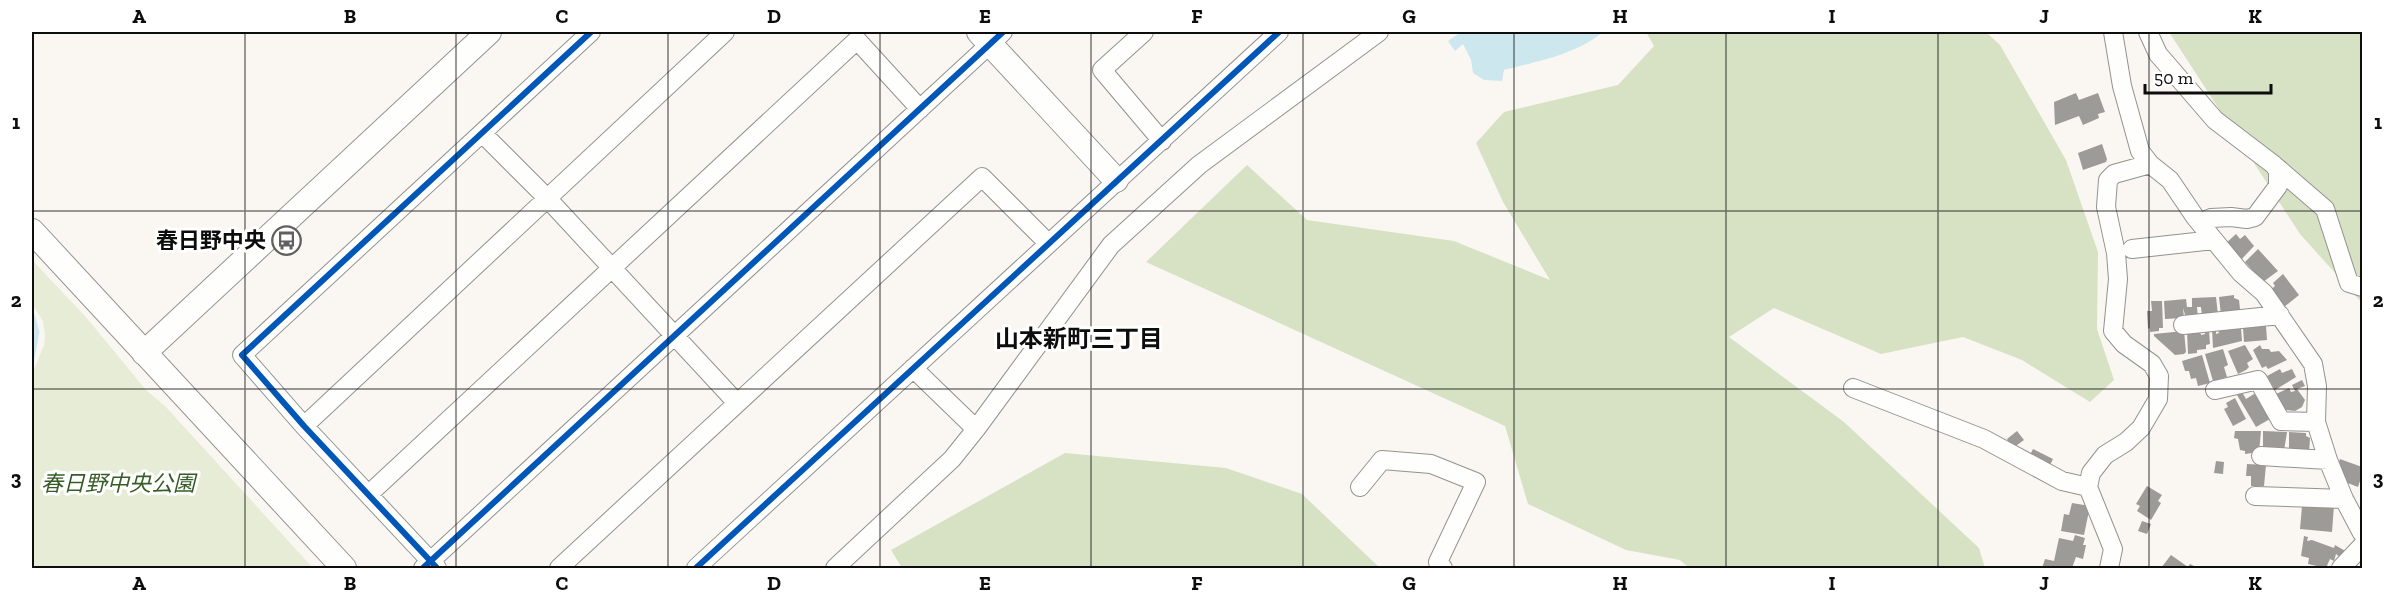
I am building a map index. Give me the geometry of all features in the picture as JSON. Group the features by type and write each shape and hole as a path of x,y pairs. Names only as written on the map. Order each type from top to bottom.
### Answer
{"street":[{"path":"144,353 489,32"},
{"path":"591,32 242,355 304,426 369,494 430,566 674,335 920,109 990,35 1116,180"},
{"path":"304,426 725,32"},
{"path":"1144,32 1102,70 1162,141"},
{"path":"696,568 1279,32"},
{"path":"848,564 952,459 1111,245 1199,165 1379,32"},
{"path":"2113,32 2122,86 2140,151 2150,164 2170,180 2200,223 2241,273 2264,293 2313,363 2317,386 2316,422 2344,499 2362,533"},
{"path":"2148,32 2158,54 2215,120 2274,165 2325,209 2349,283 2362,287"},
{"path":"369,494 857,40 920,109"},
{"path":"483,134 547,198 737,403"},
{"path":"2109,568 2113,549 2088,487 2091,473 2105,455 2126,442 2141,428 2158,399 2159,376 2152,363 2124,344 2113,331 2118,279 2116,253 2106,207 2108,180 2114,174 2150,164"},
{"path":"2200,223 2211,218 2247,219 2255,217 2278,186 2278,171 2274,165"},
{"path":"559,568 982,177 1048,243"},
{"path":"32,231 344,568"},
{"path":"2132,249 2214,240"},
{"path":"2183,325 2280,315"},
{"path":"913,368 976,429"},
{"path":"2215,390 2258,380 2281,421 2316,422"},
{"path":"1853,388 1984,439 2062,482 2088,487"},
{"path":"2261,456 2328,460"},
{"path":"1360,487 1382,460 1431,464 1476,482 1438,562 1443,568"},
{"path":"2255,496 2344,499"},
{"path":"2341,568 2362,546"}],"green space":[{"path":"1646,32 1986,32 2000,45 2066,160 2098,252 2097,329 2114,380 2090,402 2022,360 1963,337 1881,354 1774,308 1729,337 1844,422 1979,548 1985,568 1689,568 1680,560 1626,550 1528,504 1505,426 1146,262 1247,165 1307,220 1454,241 1550,280 1503,202 1476,143 1504,112 1618,85 1654,46"},
{"path":"2169,32 2362,32 2362,303 2300,234"},
{"name":"春日野中央公園","path":"33,261 85,316 146,390 165,406 313,568 32,568 32,375 44,345 45,336 43,321 32,304"},
{"path":"1065,453 1226,468 1302,494 1380,568 902,568 891,550"}],"water":[{"path":"1461,32 1603,32 1568,52 1504,70 1502,81 1484,80 1473,73 1471,60 1463,44 1455,51 1448,41"}],"building":[{"path":"2076,93 2079,100 2098,93 2105,112 2098,114 2099,118 2083,125 2079,116 2055,125 2054,102"},
{"path":"2102,144 2106,162 2083,170 2078,153"},
{"path":"2236,234 2240,239 2245,235 2254,246 2240,261 2224,245"},
{"path":"2258,249 2278,271 2263,282 2245,262"},
{"path":"2283,274 2299,295 2284,307 2269,291 2275,286 2273,283"},
{"path":"2234,295 2234,298 2239,300 2240,309 2252,309 2221,315 2219,297"},
{"path":"2216,297 2218,315 2202,316 2201,307 2197,307 2198,318 2186,318 2183,308 2184,318 2165,319 2164,301 2186,299 2187,307 2192,307 2192,298"},
{"path":"2151,301 2162,301 2163,328 2159,328 2159,331 2150,332 2150,328 2148,329 2147,311 2152,311"},
{"path":"2266,326 2267,340 2244,342 2243,328"},
{"path":"2241,328 2242,341 2213,348 2212,329 2216,329 2216,334 2219,333 2218,330"},
{"path":"2205,330 2209,330 2210,344 2206,345 2206,349 2188,354 2187,331 2200,331 2201,335 2205,334"},
{"path":"2184,331 2186,352 2184,354 2175,355 2154,336 2154,334"},
{"path":"2245,345 2253,359 2247,363 2249,367 2246,370 2238,374 2228,351"},
{"path":"2260,345 2262,349 2269,349 2271,352 2279,351 2287,360 2268,369 2266,366 2262,368 2253,350"},
{"path":"2223,349 2228,365 2224,367 2227,377 2213,381 2205,354"},
{"path":"2202,355 2210,383 2198,386 2196,378 2191,379 2189,371 2185,371 2182,361"},
{"path":"2280,369 2282,373 2292,369 2296,377 2275,390 2267,376"},
{"path":"2302,380 2305,386 2297,389 2305,400 2302,407 2295,411 2285,410 2276,394 2289,388 2291,392 2295,391 2292,385"},
{"path":"2242,392 2246,399 2254,394 2258,397 2270,419 2256,427 2237,395"},
{"path":"2235,398 2246,419 2233,426 2224,409 2228,407 2226,403"},
{"path":"2017,431 2024,440 2013,448 2007,439"},
{"path":"2235,431 2261,431 2259,452 2245,454 2245,451 2240,450 2238,439 2234,438"},
{"path":"2263,431 2287,432 2284,451 2263,448"},
{"path":"2289,432 2306,433 2306,436 2310,438 2309,454 2289,453"},
{"path":"2033,449 2053,459 2049,467 2029,457"},
{"path":"2340,459 2362,467 2358,487 2345,482 2346,479 2335,474"},
{"path":"2216,461 2224,462 2223,474 2214,473"},
{"path":"2247,464 2266,465 2264,486 2251,486 2251,476 2246,476"},
{"path":"2147,486 2162,495 2158,501 2161,503 2151,520 2137,511 2140,506 2136,504"},
{"path":"2072,503 2090,506 2084,535 2061,531 2064,514 2069,515"},
{"path":"2334,505 2332,532 2300,529 2302,506"},
{"path":"2142,521 2151,524 2147,534 2138,531"},
{"path":"2075,535 2085,538 2083,559 2076,557 2072,568 2042,568 2045,559 2054,561 2059,538 2073,541"},
{"path":"2304,536 2308,537 2307,541 2312,540 2334,548 2335,545 2347,552 2342,559 2336,554 2334,561 2330,559 2326,568 2308,564 2309,558 2301,556"},
{"path":"2171,555 2188,567 2190,564 2198,568 2161,568"}],"waterway":[{"path":"32,315 37,332 32,358"}],"cycle path":[{"path":"437,568 304,426 242,355 591,32"},
{"path":"423,568 1003,32"},
{"path":"696,568 1279,32"}],"place":[{"name":"春日野中央","path":"287,240"}],"district":[{"name":"山本新町三丁目","path":"1079,339"}]}
